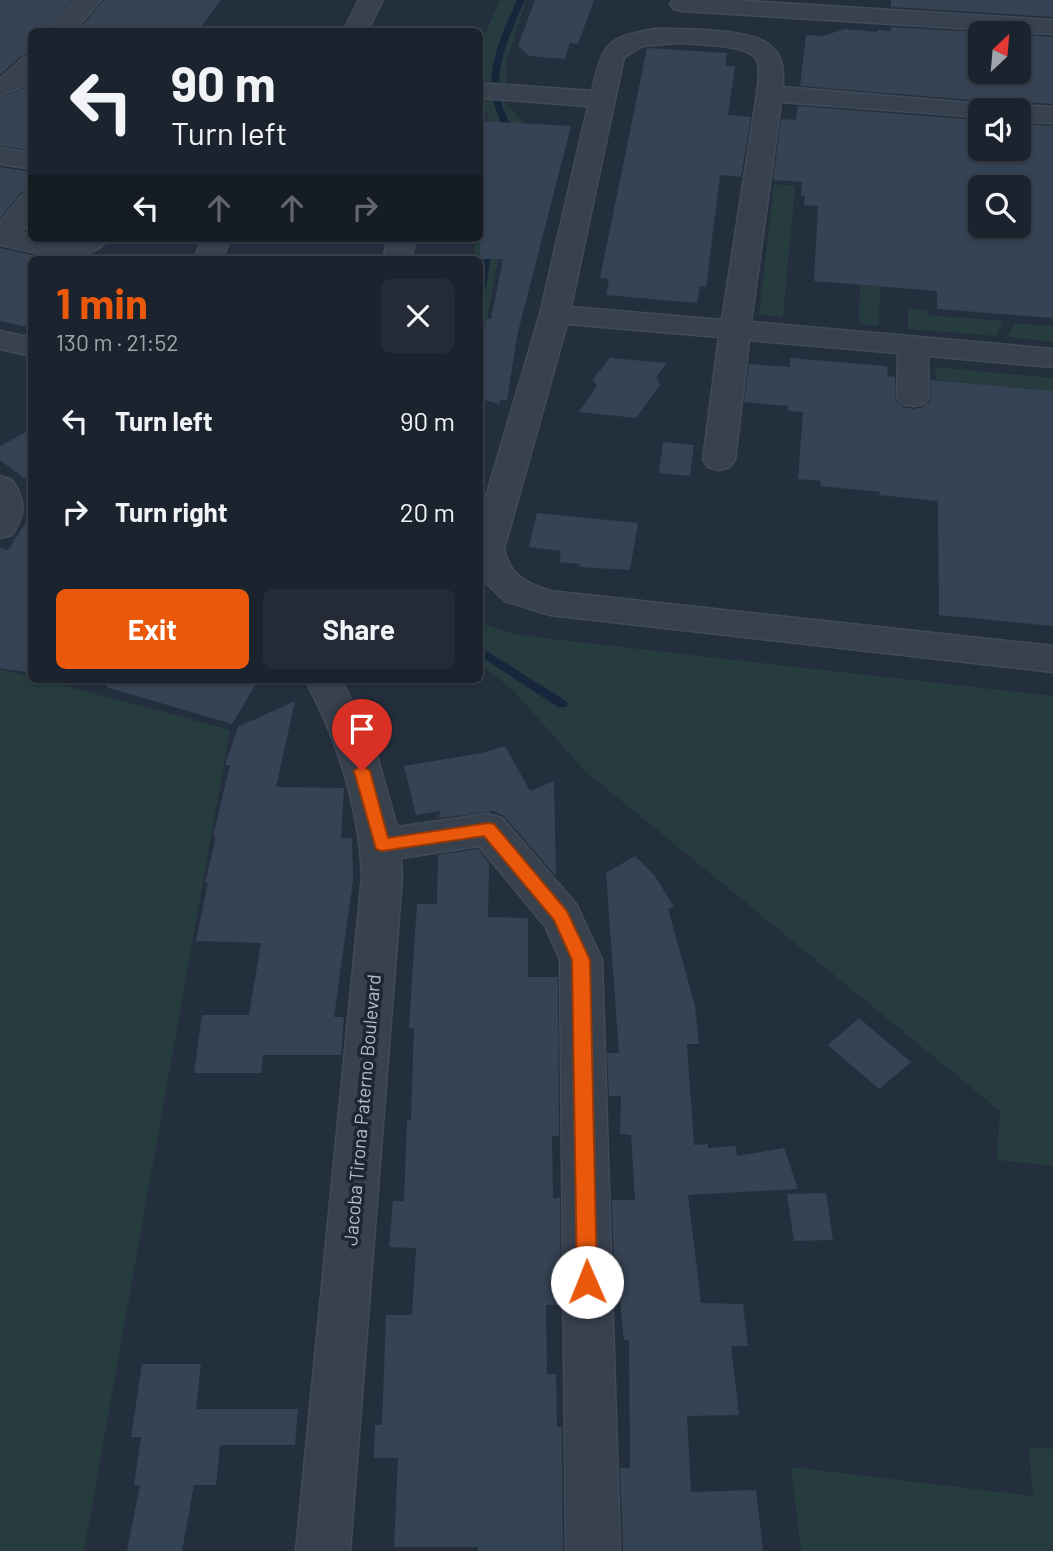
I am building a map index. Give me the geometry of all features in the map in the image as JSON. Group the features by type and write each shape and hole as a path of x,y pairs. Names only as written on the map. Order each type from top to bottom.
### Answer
{"street":[{"path":"64,28 89,0"},
{"path":"357,28 370,0"},
{"path":"674,38 682,2 758,10 1053,27"},
{"path":"750,44 758,10"},
{"path":"719,460 734,330 770,94 770,57 750,44 645,37 620,46 612,55 555,314 487,549 488,561 494,572 515,592 550,603 1053,659"},
{"path":"0,88 15,81 28,67"},
{"path":"483,90 602,99"},
{"path":"770,94 968,109"},
{"path":"1031,114 1053,115"},
{"path":"0,156 28,160"},
{"path":"1,237 28,206"},
{"path":"1,237 28,241"},
{"path":"33,242 72,248 85,247 91,242"},
{"path":"555,314 1053,358"},
{"path":"0,340 28,346"},
{"path":"913,346 913,397"},
{"path":"0,487 7,500 8,516 0,527"},
{"name":"Jacoba Tirona Paterno Boulevard","path":"323,1551 382,877 382,845 355,747 325,683"},
{"path":"382,845 488,829 561,916 581,960 593,1551"}],"green space":[{"path":"500,0 526,0 506,63 506,83 483,81 485,34"},
{"path":"483,100 503,101 524,123 483,341 483,256 474,256 476,242 483,242 483,220 492,166 483,165 483,155 494,156 498,141"},
{"path":"774,184 795,186 783,317 759,314"},
{"path":"860,285 880,287 879,326 859,324"},
{"path":"908,309 927,310 927,315 1003,321 996,336 908,329"},
{"path":"1014,323 1053,326 1053,342 1008,337"},
{"path":"935,367 1053,378 1053,391 936,380"},
{"path":"483,624 534,637 1053,696 1053,1166 997,1160 1000,1111 584,770 511,688 483,667"},
{"path":"0,669 28,676 28,683 56,683 230,730 84,1551 0,1551"},
{"path":"1029,1447 1053,1449 1053,1551 801,1551 791,1467 1033,1496"}],"building":[{"path":"0,0 73,0 49,28 28,28 28,54 21,56 0,75"},
{"path":"104,0 221,0 200,28 80,28"},
{"path":"535,0 594,0 578,44 570,43 565,59 529,56 518,46"},
{"path":"891,0 1053,0 1053,17 891,7"},
{"path":"891,27 968,31 968,84 1031,84 1031,35 1053,37 1053,104 1031,103 1031,98 968,100 800,86 806,35 823,36 845,29 891,31"},
{"path":"647,48 727,53 725,66 735,66 728,115 751,117 741,177 720,175 706,287 700,286 697,303 606,295 609,279 600,278"},
{"path":"28,85 28,150 0,146 0,97"},
{"path":"798,106 968,119 968,161 1031,161 1031,125 1053,126 1053,318 937,309 937,291 814,281 818,206 804,205 805,196 801,196 802,182 773,180 781,119 796,120"},
{"path":"483,121 571,126 517,336 507,400 500,400 499,404 483,400 483,341 487,319 491,319 503,259 483,259 483,256 480,256 480,242 483,242"},
{"path":"0,167 28,171 28,191 20,193 0,219"},
{"path":"0,248 32,255 28,256 28,327 0,321"},
{"path":"610,358 667,363 656,377 660,385 636,418 579,412 597,386 593,379"},
{"path":"790,358 887,366 888,376 895,377 895,399 902,407 913,409 924,407 931,399 931,380 1053,391 1053,626 939,615 938,501 820,486 821,481 798,479 803,412 788,411 788,406 744,402 749,364 790,367"},
{"path":"28,431 28,481 0,460 0,446"},
{"path":"663,442 694,445 690,476 659,473"},
{"path":"537,513 638,523 630,570 580,567 580,564 559,562 561,551 529,547"},
{"path":"28,519 28,672 0,668 0,548 8,550"},
{"path":"107,683 257,683 232,724 106,687"},
{"path":"295,701 276,787 344,788 341,838 352,838 353,880 334,1017 344,1017 341,1055 263,1055 261,1073 194,1073 202,1015 249,1015 261,943 196,941 208,883 205,883 216,837 213,836 230,765 225,765 238,727"},
{"path":"505,746 530,791 554,781 556,876 504,816 490,810 439,818 440,811 416,815 404,766 482,753"},
{"path":"478,849 489,863 488,917 528,918 528,977 558,977 559,1136 552,1136 553,1198 560,1198 561,1302 559,1305 546,1305 547,1374 556,1374 557,1427 562,1427 563,1551 394,1547 398,1458 374,1458 375,1425 382,1425 386,1315 412,1315 416,1248 389,1247 393,1201 404,1201 407,1120 411,1120 414,1028 409,1028 417,904 437,904 438,855"},
{"path":"635,856 655,876 674,907 668,909 695,1006 699,1044 687,1044 694,1145 708,1144 708,1148 736,1146 737,1156 784,1148 798,1189 688,1195 701,1303 743,1304 748,1346 731,1346 739,1415 687,1416 691,1492 756,1490 763,1551 623,1551 620,1468 630,1468 629,1340 624,1340 620,1300 615,1300 612,1200 635,1200 631,1135 620,1134 621,1096 609,1096 607,1053 619,1053 606,873"},
{"path":"859,1018 911,1062 879,1089 828,1045"},
{"path":"826,1193 833,1240 794,1241 787,1194"},
{"path":"142,1364 201,1364 196,1409 298,1409 295,1445 220,1445 216,1485 194,1485 182,1551 127,1551 140,1485 134,1485 141,1437 131,1437"}],"waterway":[{"path":"509,137 497,101 497,70 502,46 521,0"},
{"path":"483,276 489,245"},
{"path":"483,653 562,704"}],"route":[{"path":"362,771 382,845 488,829 561,916 581,960 587,1282"}]}
